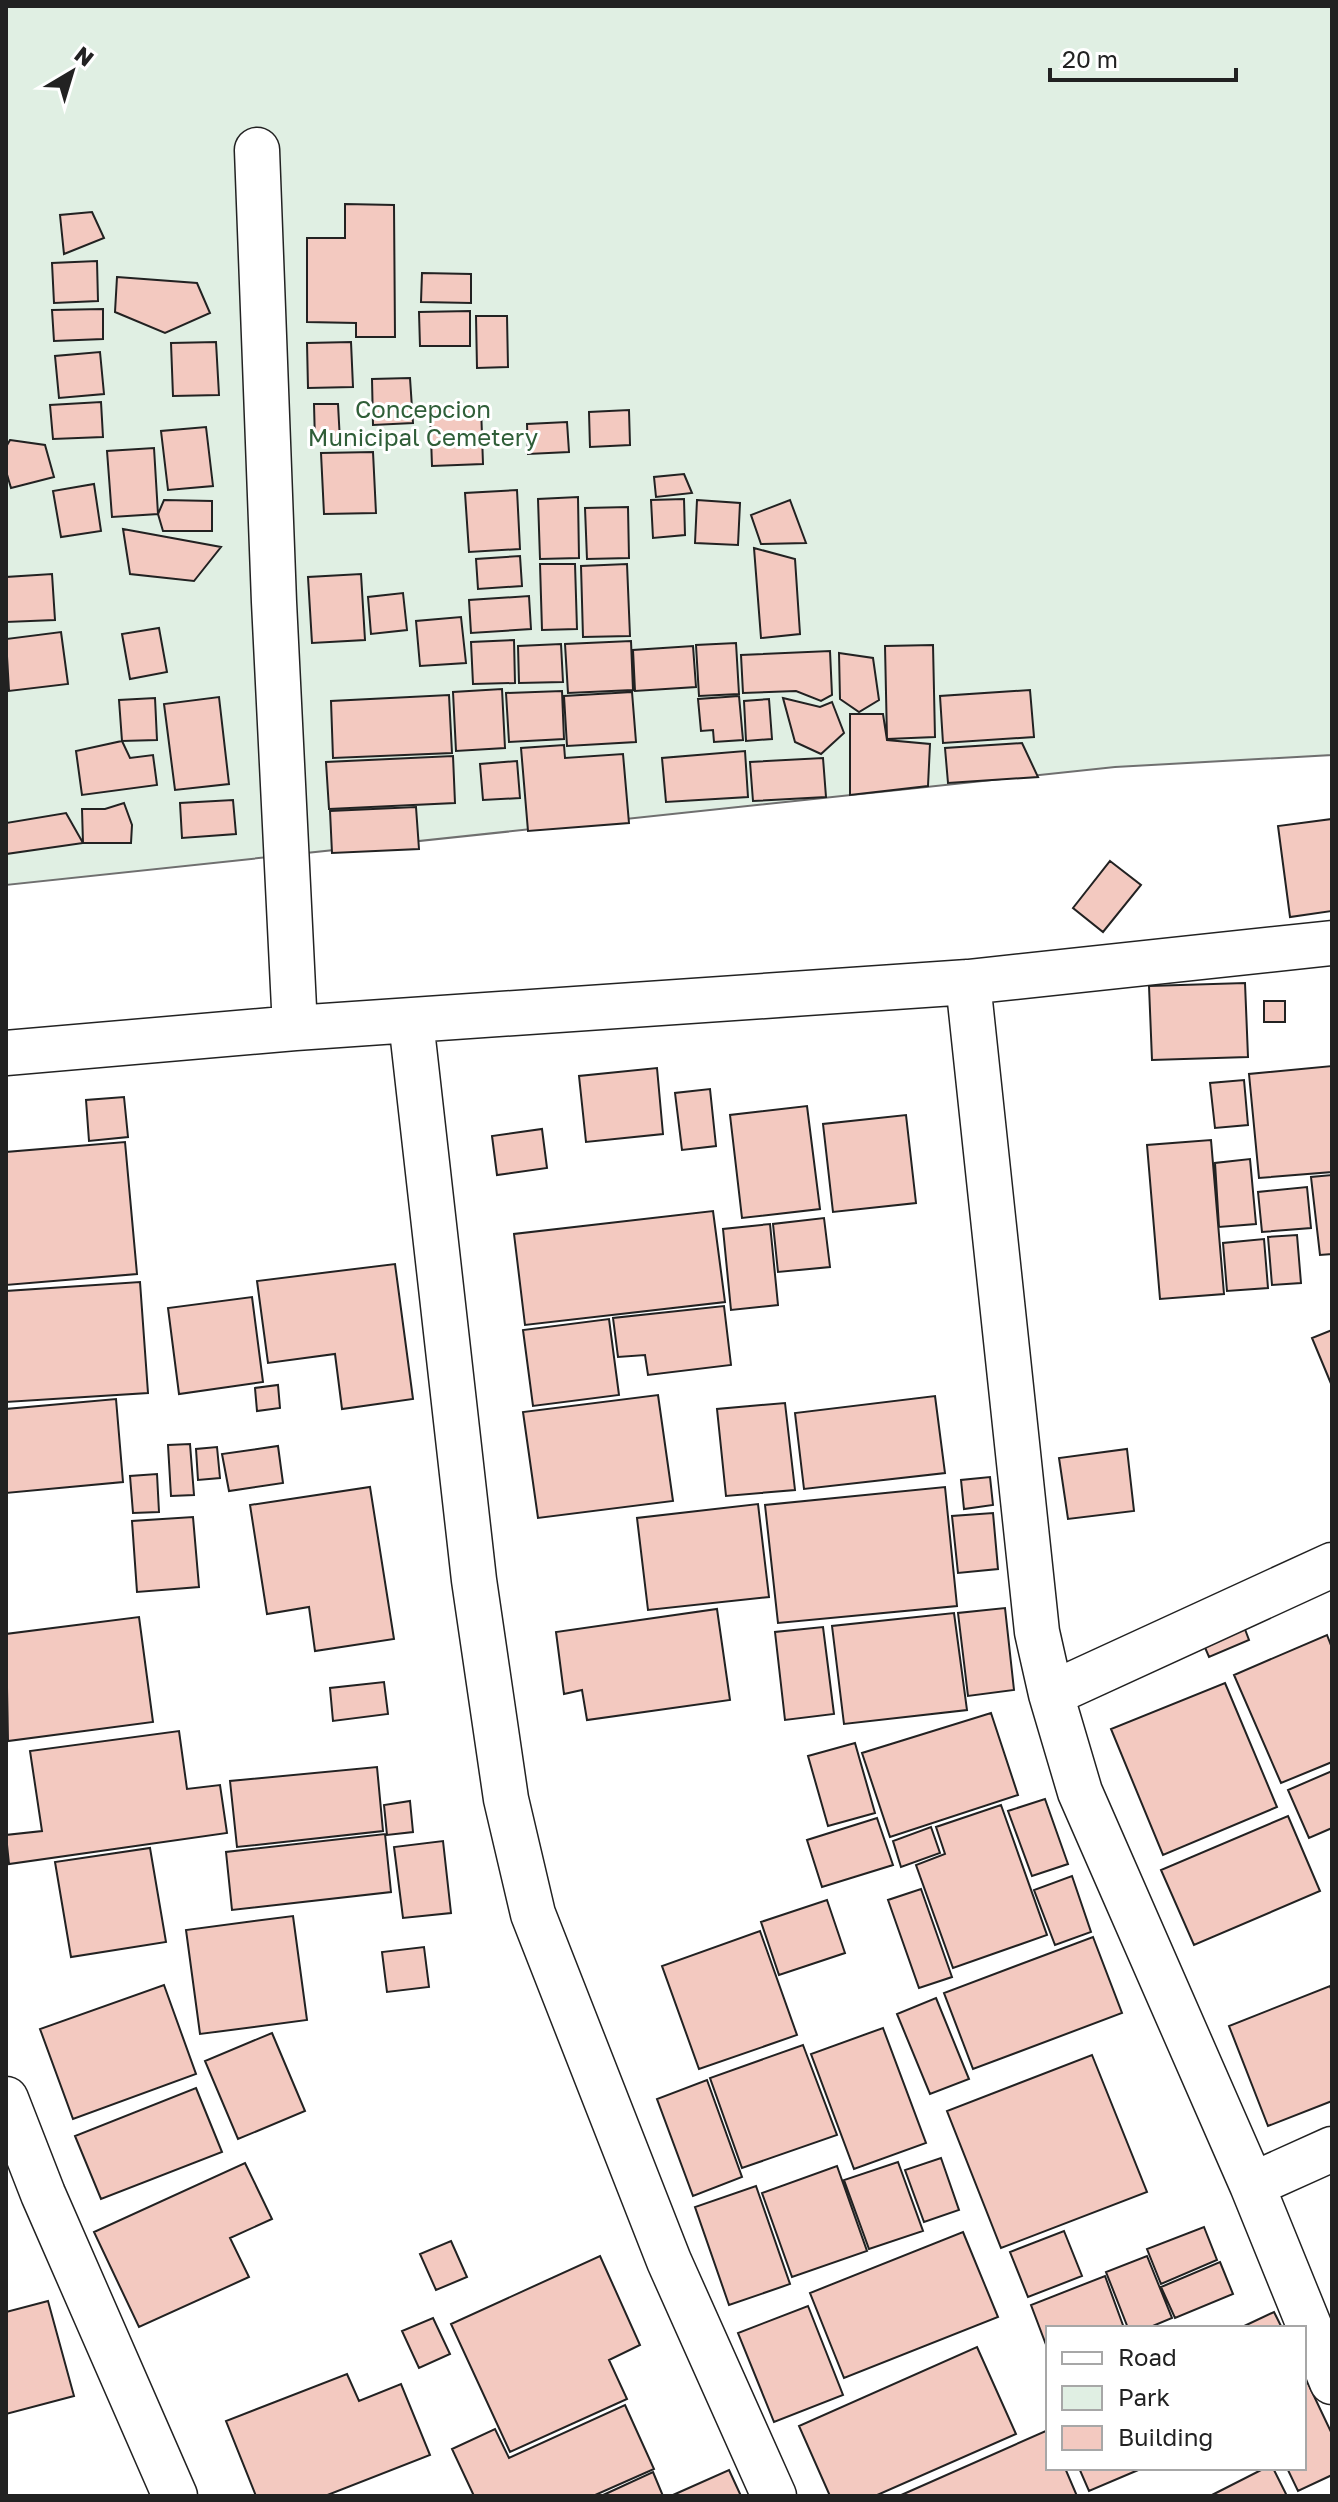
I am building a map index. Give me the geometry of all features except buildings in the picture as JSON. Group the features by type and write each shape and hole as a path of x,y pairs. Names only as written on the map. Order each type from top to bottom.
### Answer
{"street":[{"path":"257,150 274,602 295,1028"},
{"path":"6,1053 295,1028 968,982 1332,943"},
{"path":"968,982 1037,1632 1051,1694 1080,1792 1252,2185 1332,2382"},
{"path":"411,1021 474,1580 506,1799 533,1914 669,2261 774,2496"},
{"path":"1051,1694 1332,1565"},
{"path":"6,2099 43,2194 175,2496"},
{"path":"1252,2185 1332,2149"}],"green space":[{"name":"Concepcion Municipal Cemetery","path":"6,6 1332,6 1332,755 1115,767 6,885"}]}
